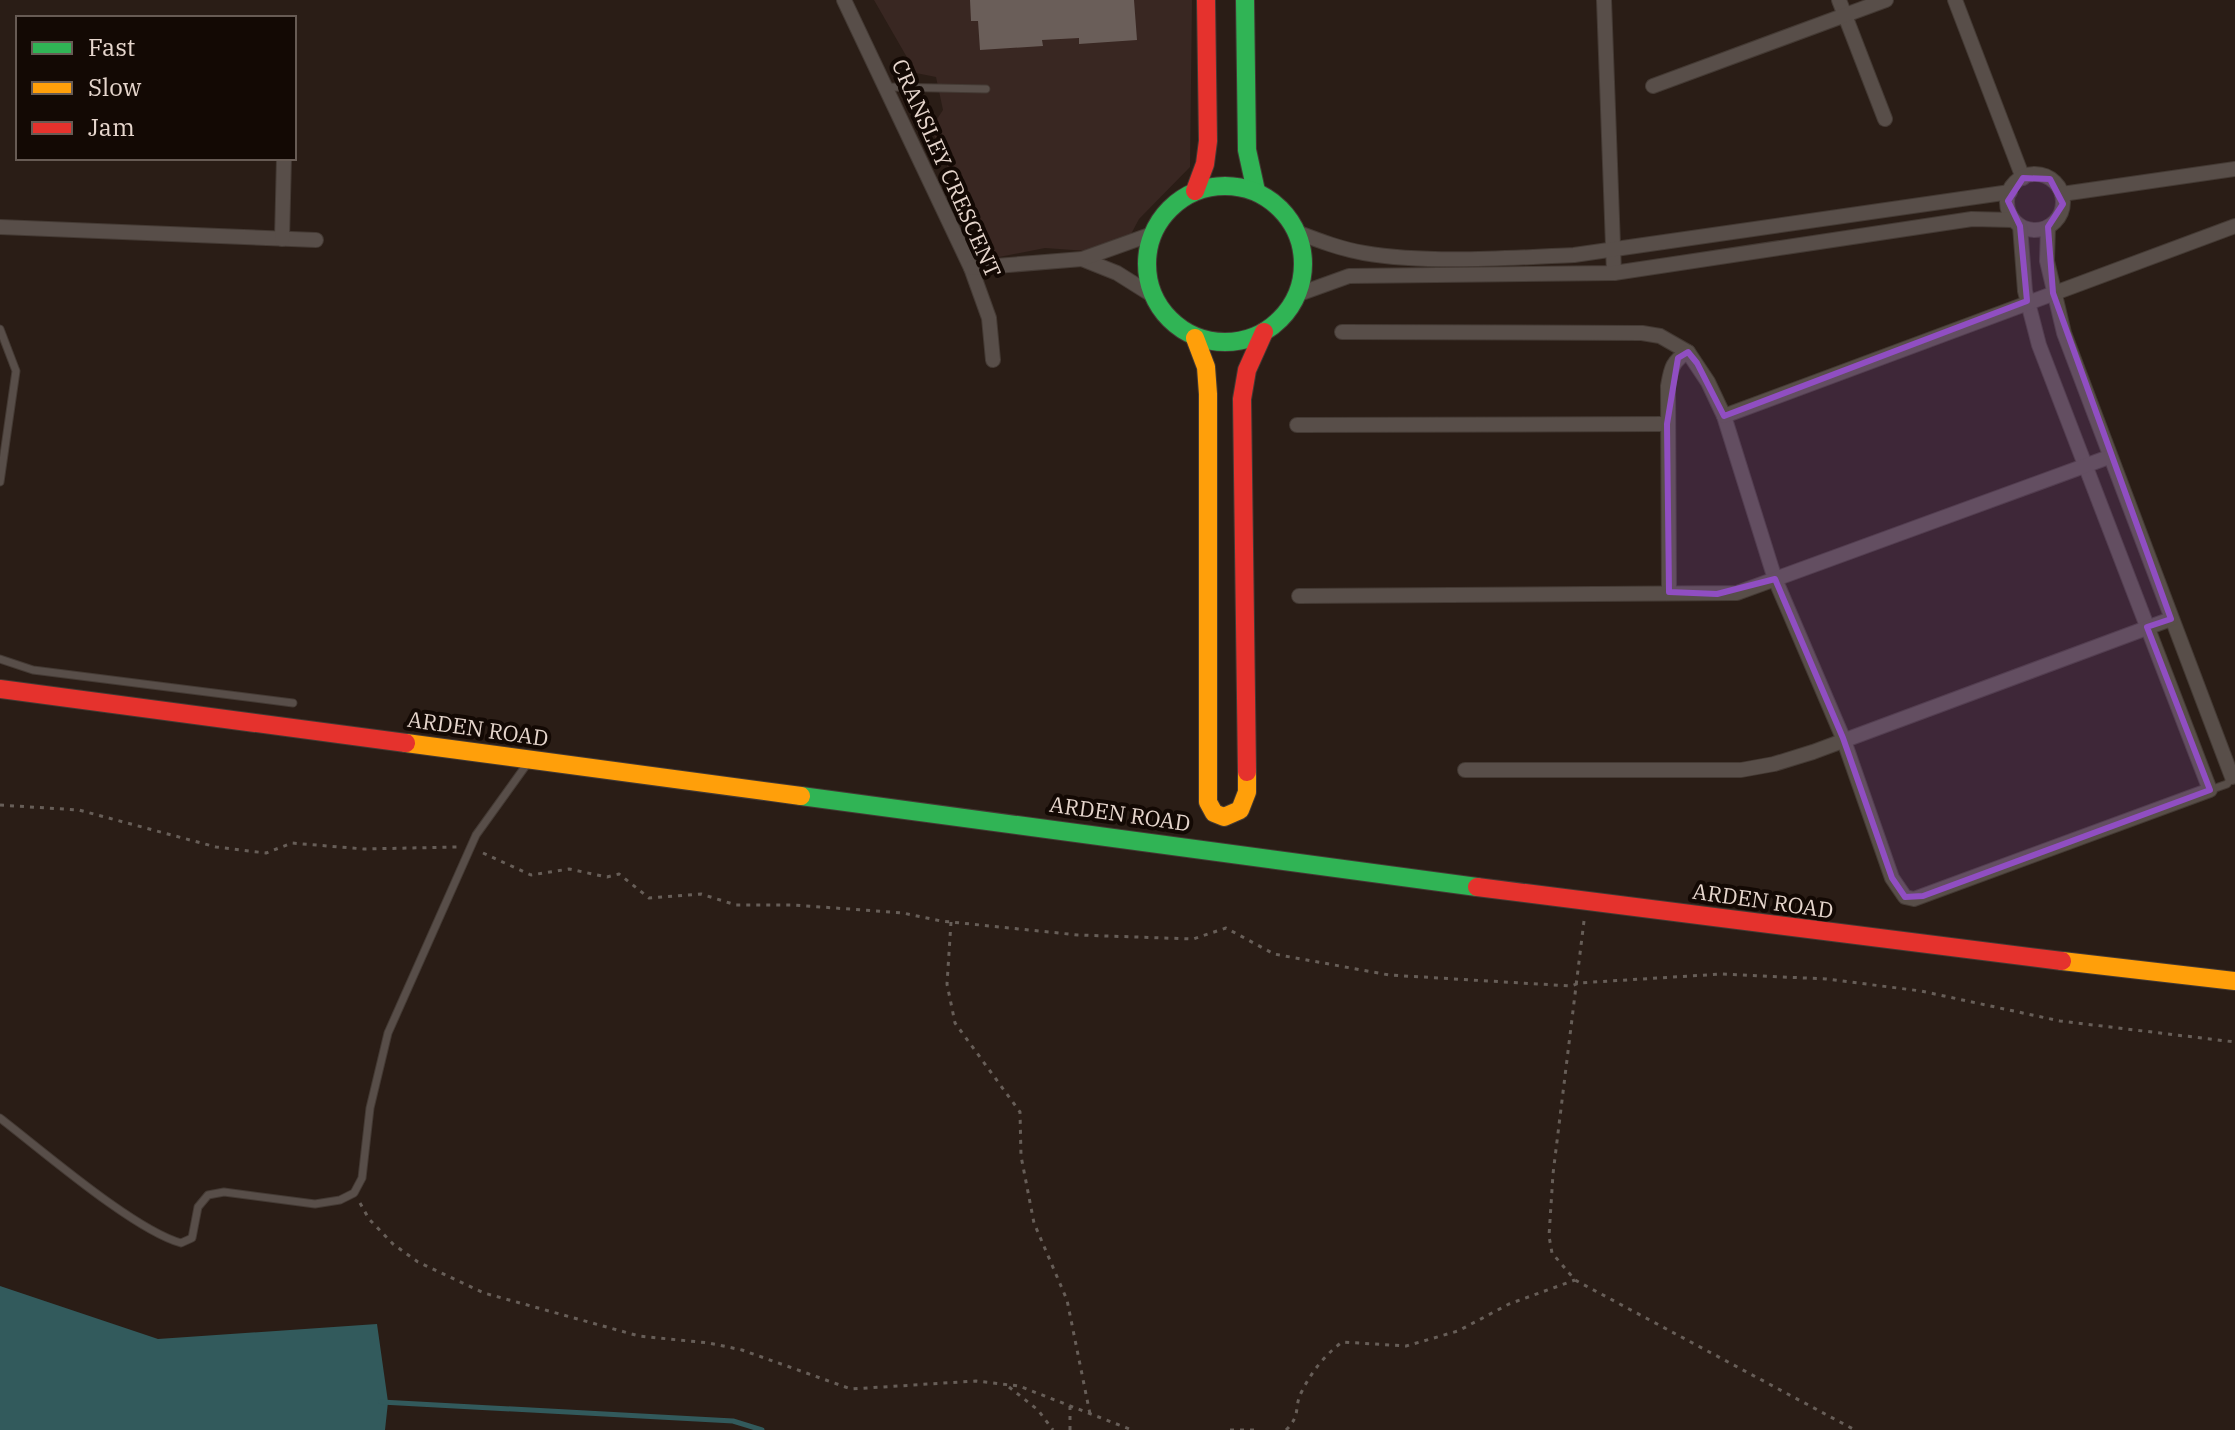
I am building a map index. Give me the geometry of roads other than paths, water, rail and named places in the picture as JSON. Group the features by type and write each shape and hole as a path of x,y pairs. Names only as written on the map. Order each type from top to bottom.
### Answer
{"street":[{"name":"CRANSLEY CRESCENT","path":"844,0 888,87 971,268 989,318 993,360"},
{"path":"1195,191 1205,164 1208,141 1206,0"},
{"path":"1245,0 1247,150 1256,191"},
{"path":"1604,0 1614,273"},
{"path":"1839,0 1885,119"},
{"path":"1653,86 1886,0"},
{"path":"1955,0 2023,178"},
{"path":"282,239 284,160"},
{"path":"2062,194 2235,169"},
{"path":"1299,233 1343,248 1390,256 1532,257 2010,192 2023,178 2032,175 2050,179 2062,194 2061,213 2048,227 2039,230 2017,223 1972,219 1614,273 1349,276 1299,294"},
{"path":"1082,259 1117,273 1152,295 1170,321 1195,338 1226,344 1264,332 1282,320 1299,294 1305,264 1299,233 1281,208 1256,191 1225,185 1195,191 1169,208 1152,234 1146,265 1152,295"},
{"path":"1342,332 1642,333 1660,336 1688,352 1724,416 1775,579 1843,738 1892,878 1905,897 1914,899 2210,790 2039,345 2027,301 2017,223 2009,211 2010,192"},
{"path":"1724,416 2235,226"},
{"path":"0,227 316,240"},
{"path":"2048,227 2047,261 2053,293 2109,457 2232,777"},
{"path":"971,268 1082,259 1152,234"},
{"path":"1195,338 1206,367 1208,394 1208,802 1214,813 1224,817 1240,810 1247,792 1242,399 1247,370 1264,332"},
{"path":"1669,592 1667,424 1671,368 1678,358 1688,352"},
{"path":"1297,425 1667,424"},
{"path":"1299,596 1737,593 2109,457"},
{"path":"1465,770 1757,768 1794,759 1843,738 2171,619"},
{"name":"ARDEN ROAD","path":"0,689 1586,899 1828,934 2235,981"}],"lane":[{"path":"888,87 986,89"},
{"path":"0,329 16,371 0,482"},
{"path":"0,659 33,670 293,703"},
{"path":"0,1118 123,1211 169,1240 181,1243 192,1238 198,1207 208,1195 224,1192 315,1204 340,1200 354,1193 362,1178 370,1108 388,1033 470,847 530,759"},
{"path":"2210,790 2227,784 2232,777"}],"water":[{"path":"0,1286 158,1339 377,1324 388,1402 385,1430 0,1430"}],"waterway":[{"path":"381,1402 733,1421 762,1430"}]}
